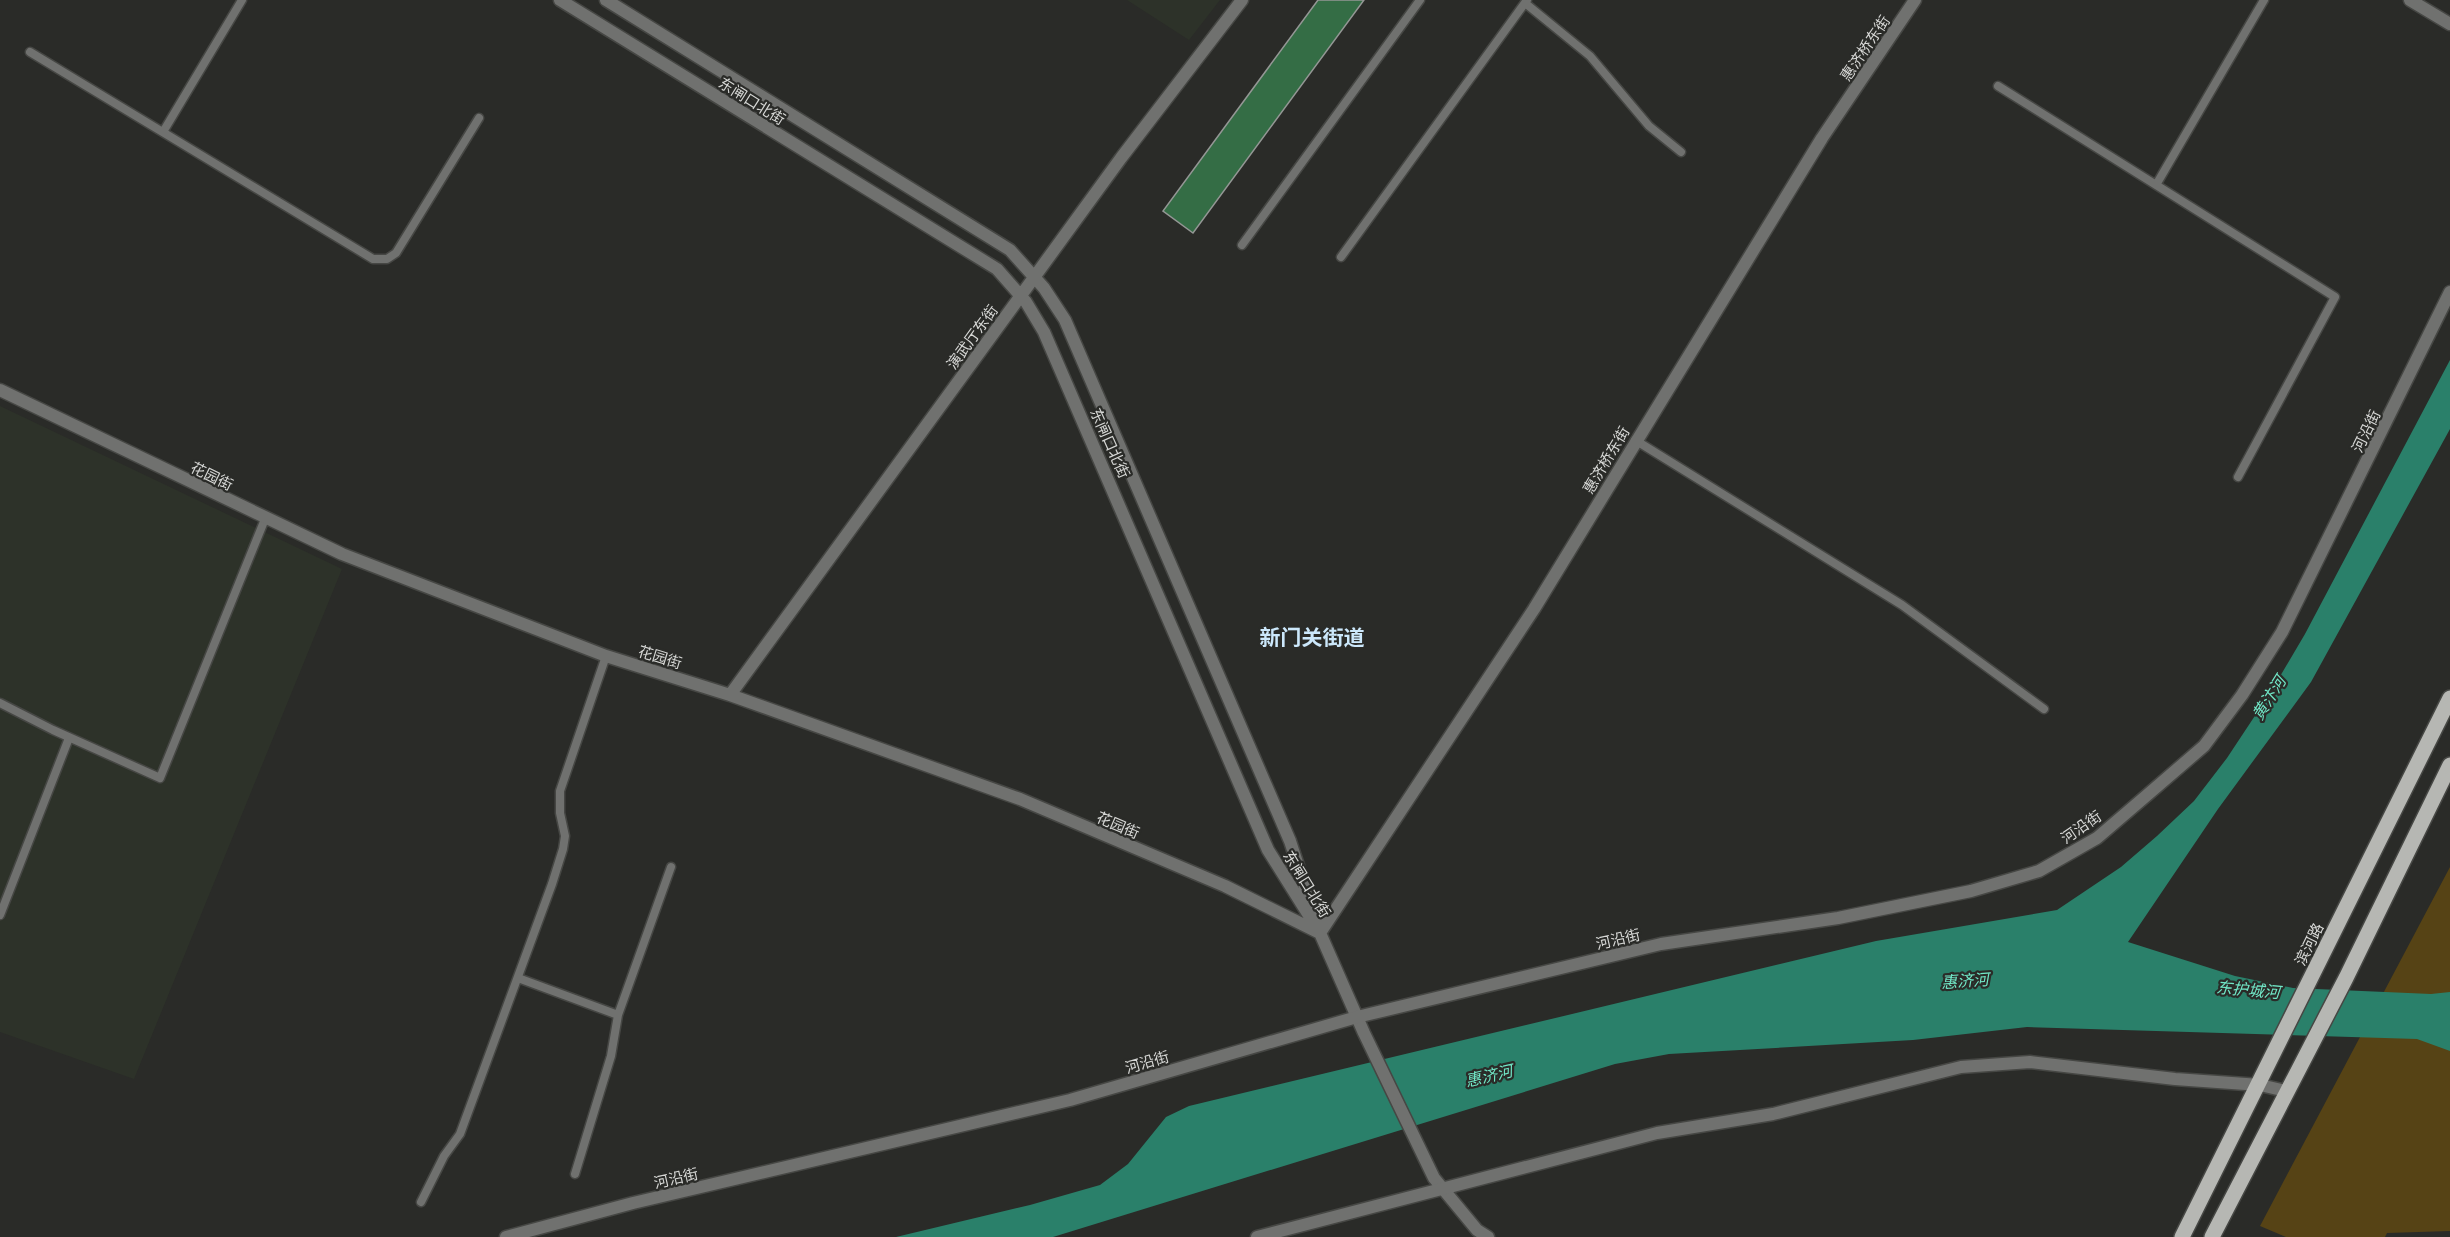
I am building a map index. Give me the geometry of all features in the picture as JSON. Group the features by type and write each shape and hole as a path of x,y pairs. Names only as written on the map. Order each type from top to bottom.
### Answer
{"main road":[{"name":"滨河路","path":"2182,1237 2450,699"},
{"path":"2212,1237 2346,978 2450,765"}],"street":[{"name":"东闸口北街","path":"560,0 997,269 1021,296 1044,332 1177,633 1268,850 1320,933"},
{"name":"东闸口北街","path":"606,0 1010,250 1035,276 1065,320 1198,624 1290,841 1320,933"},
{"name":"演武厅东街","path":"730,695 1035,276 1242,0"},
{"name":"惠济桥东街","path":"1320,933 1528,619 1635,440 1822,138 1915,0"},
{"path":"2410,0 2450,24"},
{"name":"河沿街","path":"506,1237 633,1203 1070,1100 1357,1017 1661,944 1838,918 1971,891 2039,871 2097,838 2204,746 2242,695 2283,632 2450,292"},
{"name":"花园街","path":"0,390 342,554 606,656 730,695 1020,799 1225,886 1320,933"},
{"path":"1320,933 1418,1149 1443,1189 1477,1230 1488,1237"},
{"path":"1257,1237 1657,1133 1773,1114 1961,1067 2030,1062 2175,1079 2260,1084 2286,1091"}],"lane":[{"path":"163,132 242,0"},
{"path":"1242,245 1420,0"},
{"path":"2156,185 2264,0"},
{"path":"1341,257 1526,2 1590,56 1649,126 1681,152"},
{"path":"30,52 373,260 387,259 396,253 479,118"},
{"path":"1998,86 2335,297 2238,477"},
{"path":"1635,440 1902,606 2044,709"},
{"path":"0,702 69,738 160,778 265,519"},
{"path":"421,1202 444,1156 460,1134 563,849 565,836 560,813 560,791 606,656"},
{"path":"0,915 69,738"},
{"path":"575,1174 611,1056 618,1015 671,867"},
{"path":"518,978 618,1015"}],"shaded area":[{"path":"1127,0 1220,0 1189,40"},
{"path":"0,406 342,569 134,1079 0,1032"},
{"path":"2450,867 2450,1231 2387,1233 2385,1237 2286,1237 2260,1226"}],"water":[{"path":"2450,360 2450,429 2311,682 2218,809 2128,942 2235,976 2293,988 2431,994 2450,992 2450,1051 2417,1039 2027,1027 1913,1040 1669,1054 1615,1064 1053,1237 896,1237 1030,1205 1100,1185 1128,1164 1166,1117 1189,1106 1876,941 2057,910 2121,867 2157,836 2194,801 2227,758 2272,690 2305,634"}],"building":[{"path":"1318,0 1364,0 1193,233 1163,211"}],"district":[{"name":"新门关街道","path":"1312,637"}],"water label":[{"name":"黄汴河","path":"2269,698"},
{"name":"惠济河","path":"1965,981"},
{"name":"东护城河","path":"2248,990"},
{"name":"惠济河","path":"1489,1076"}]}
